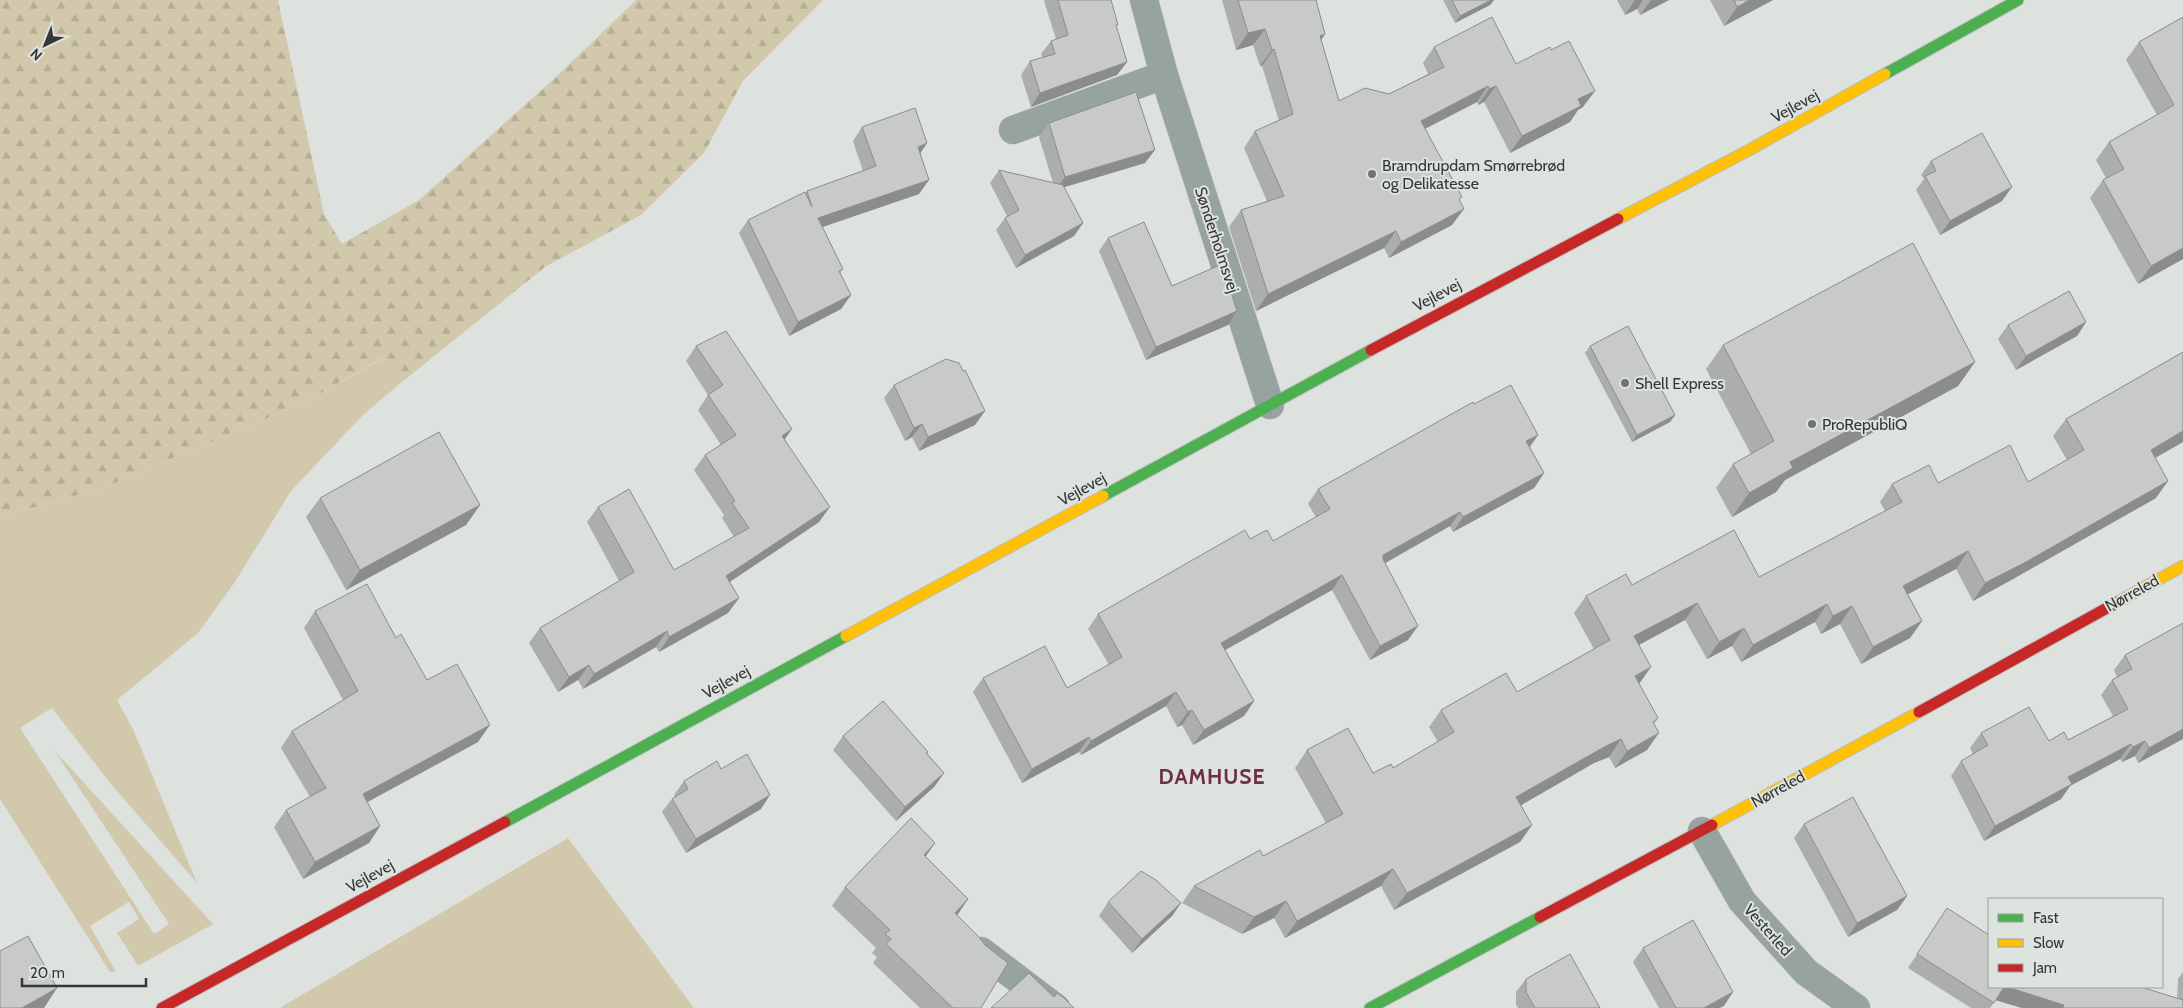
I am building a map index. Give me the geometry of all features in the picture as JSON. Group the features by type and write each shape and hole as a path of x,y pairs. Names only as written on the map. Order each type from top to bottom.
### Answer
{"street":[{"name":"Sønderholmsvej","path":"1144,0 1164,75 1270,404"},
{"name":"Vejlevej","path":"162,1008 1270,404 1751,149 2018,0"},
{"path":"1013,130 1164,75"},
{"name":"Nørreled","path":"1370,1008 1702,831 2183,566"},
{"name":"Vesterled","path":"1702,831 1742,901 1806,972 1856,1008"},
{"path":"981,951 1056,1008"}],"green space":[{"path":"0,0 278,0 324,214 342,244 419,200 556,77 636,0 823,0 743,81 704,153 641,215 545,267 402,382 383,358 305,402 105,487 0,517"},
{"path":"384,358 402,382 364,414 291,491 235,582 198,633 117,700 133,729 197,883 110,783 52,708 20,728 154,934 169,924 54,750 213,924 138,966 117,933 139,919 129,902 90,926 116,972 110,972 0,799 0,517 105,487 305,402"},
{"path":"568,838 694,1008 280,1008 283,1006"}],"building":[{"path":"1058,0 1111,0 1127,62 1040,93 1030,61 1055,54 1051,41 1068,35"},
{"path":"1238,0 1316,0 1325,34 1320,36 1339,101 1365,88 1389,94 1444,67 1434,47 1492,17 1516,64 1550,47 1551,50 1569,41 1595,91 1578,99 1581,106 1522,136 1496,86 1489,89 1488,86 1421,121 1462,197 1459,199 1464,209 1401,242 1396,231 1268,294 1241,210 1284,196 1255,131 1293,114 1274,49 1272,50 1265,29 1248,33"},
{"path":"1452,0 1491,0 1460,16"},
{"path":"1734,0 1750,0 1737,7"},
{"path":"2183,17 2183,248 2151,266 2103,180 2124,169 2109,142 2174,105 2139,42"},
{"path":"1136,92 1155,150 1065,177 1049,123"},
{"path":"915,108 927,143 918,147 929,180 818,218 843,269 839,271 851,295 798,322 748,220 805,192 812,207 807,191 876,166 862,127"},
{"path":"1982,133 2012,187 1950,221 1925,176 1936,171 1931,161"},
{"path":"999,170 1063,185 1083,223 1025,255 1005,218 1019,210"},
{"path":"1144,222 1172,286 1222,264 1237,311 1156,347 1108,238"},
{"name":"ProRepubliQ","path":"1913,243 1975,362 1790,462 1793,468 1749,493 1733,464 1774,441 1723,345"},
{"path":"2069,291 2086,322 2026,356 2008,325"},
{"path":"1628,326 1675,415 1637,435 1590,346"},
{"path":"726,331 792,429 782,436 830,507 726,576 739,598 669,637 667,631 594,674 589,665 569,677 540,628 634,572 598,507 629,489 674,570 749,528 732,503 735,501 705,455 736,435 708,395 723,385 696,346"},
{"path":"2183,352 2183,431 2151,450 2168,481 2026,562 1985,583 1968,551 1903,586 1922,621 1873,647 1852,606 1833,616 1827,604 1753,645 1744,628 1719,642 1697,603 1634,636 1651,667 1635,676 1658,718 1653,722 1659,733 1627,751 1621,739 1516,797 1532,825 1407,893 1393,869 1297,921 1286,901 1254,917 1194,886 1260,850 1263,856 1343,814 1307,750 1348,728 1373,773 1391,764 1393,768 1454,732 1441,710 1506,673 1517,692 1610,640 1586,596 1626,574 1632,585 1734,530 1759,577 1902,502 1892,484 1929,465 1938,483 2010,445 2028,482 2084,450 2066,419"},
{"path":"946,359 959,363 963,371 965,370 985,411 928,437 922,424 914,428 894,385"},
{"path":"1511,385 1538,435 1526,441 1544,473 1463,517 1460,512 1383,555 1383,559 1418,626 1380,646 1342,575 1221,643 1254,701 1204,730 1192,710 1188,712 1176,692 1091,741 1089,737 1032,769 983,678 1045,646 1067,688 1122,657 1098,614 1245,530 1250,539 1267,530 1273,541 1330,509 1318,489 1473,402 1474,404"},
{"path":"439,432 480,505 360,570 320,498"},
{"path":"367,584 396,638 401,634 427,680 457,664 490,725 363,794 380,826 315,862 286,810 326,788 292,731 358,691 315,611"},
{"path":"2183,623 2183,729 2149,748 2145,741 2133,747 2131,744 2068,777 2072,784 1995,826 1961,761 1988,745 1981,733 2029,707 2049,741 2064,732 2068,740 2128,709 2112,680 2132,669 2125,655"},
{"path":"883,701 944,773 905,807 843,736"},
{"path":"747,754 770,795 696,839 672,799 688,789 684,781 717,761 721,769"},
{"path":"1853,797 1907,896 1857,923 1804,824"},
{"path":"911,818 935,843 924,855 968,899 955,913 985,945 1008,963 981,1008 953,1008 886,944 891,939 885,934 890,930 845,887"},
{"path":"1141,871 1156,880 1181,903 1142,939 1108,902"},
{"path":"1947,908 1988,934 1988,988 2003,988 1994,1003 1917,954"},
{"path":"1693,920 1733,992 1704,1008 1676,1008 1643,948"},
{"path":"28,936 57,988 22,1008 0,1008 0,951"},
{"path":"1570,954 1600,1008 1535,1008 1526,992 1526,979"},
{"path":"1029,973 1054,997 1057,993 1074,1008 991,1008"},
{"path":"2010,988 2144,988 2183,1000 2183,1008 2063,1008 2064,1005"}],"traffic: fast":[{"path":"1885,74 2018,0"},
{"path":"1103,496 1371,350"},
{"path":"505,822 846,636"},
{"path":"1370,1008 1540,917"}],"traffic: slow":[{"path":"1618,219 1751,149 1885,74"},
{"path":"846,636 1103,496"},
{"path":"2125,598 2183,566"},
{"path":"1712,825 1919,712"}],"traffic: jam":[{"path":"1371,350 1618,219"},
{"path":"1919,712 2125,598"},
{"path":"162,1008 505,822"},
{"path":"1540,917 1712,825"}],"place":[{"name":"Bramdrupdam Smørrebrød og Delikatesse","path":"1372,174"},
{"name":"Shell Express","path":"1625,383"},
{"name":"ProRepubliQ","path":"1812,424"}],"district":[{"name":"DAMHUSE","path":"1212,776"}]}
